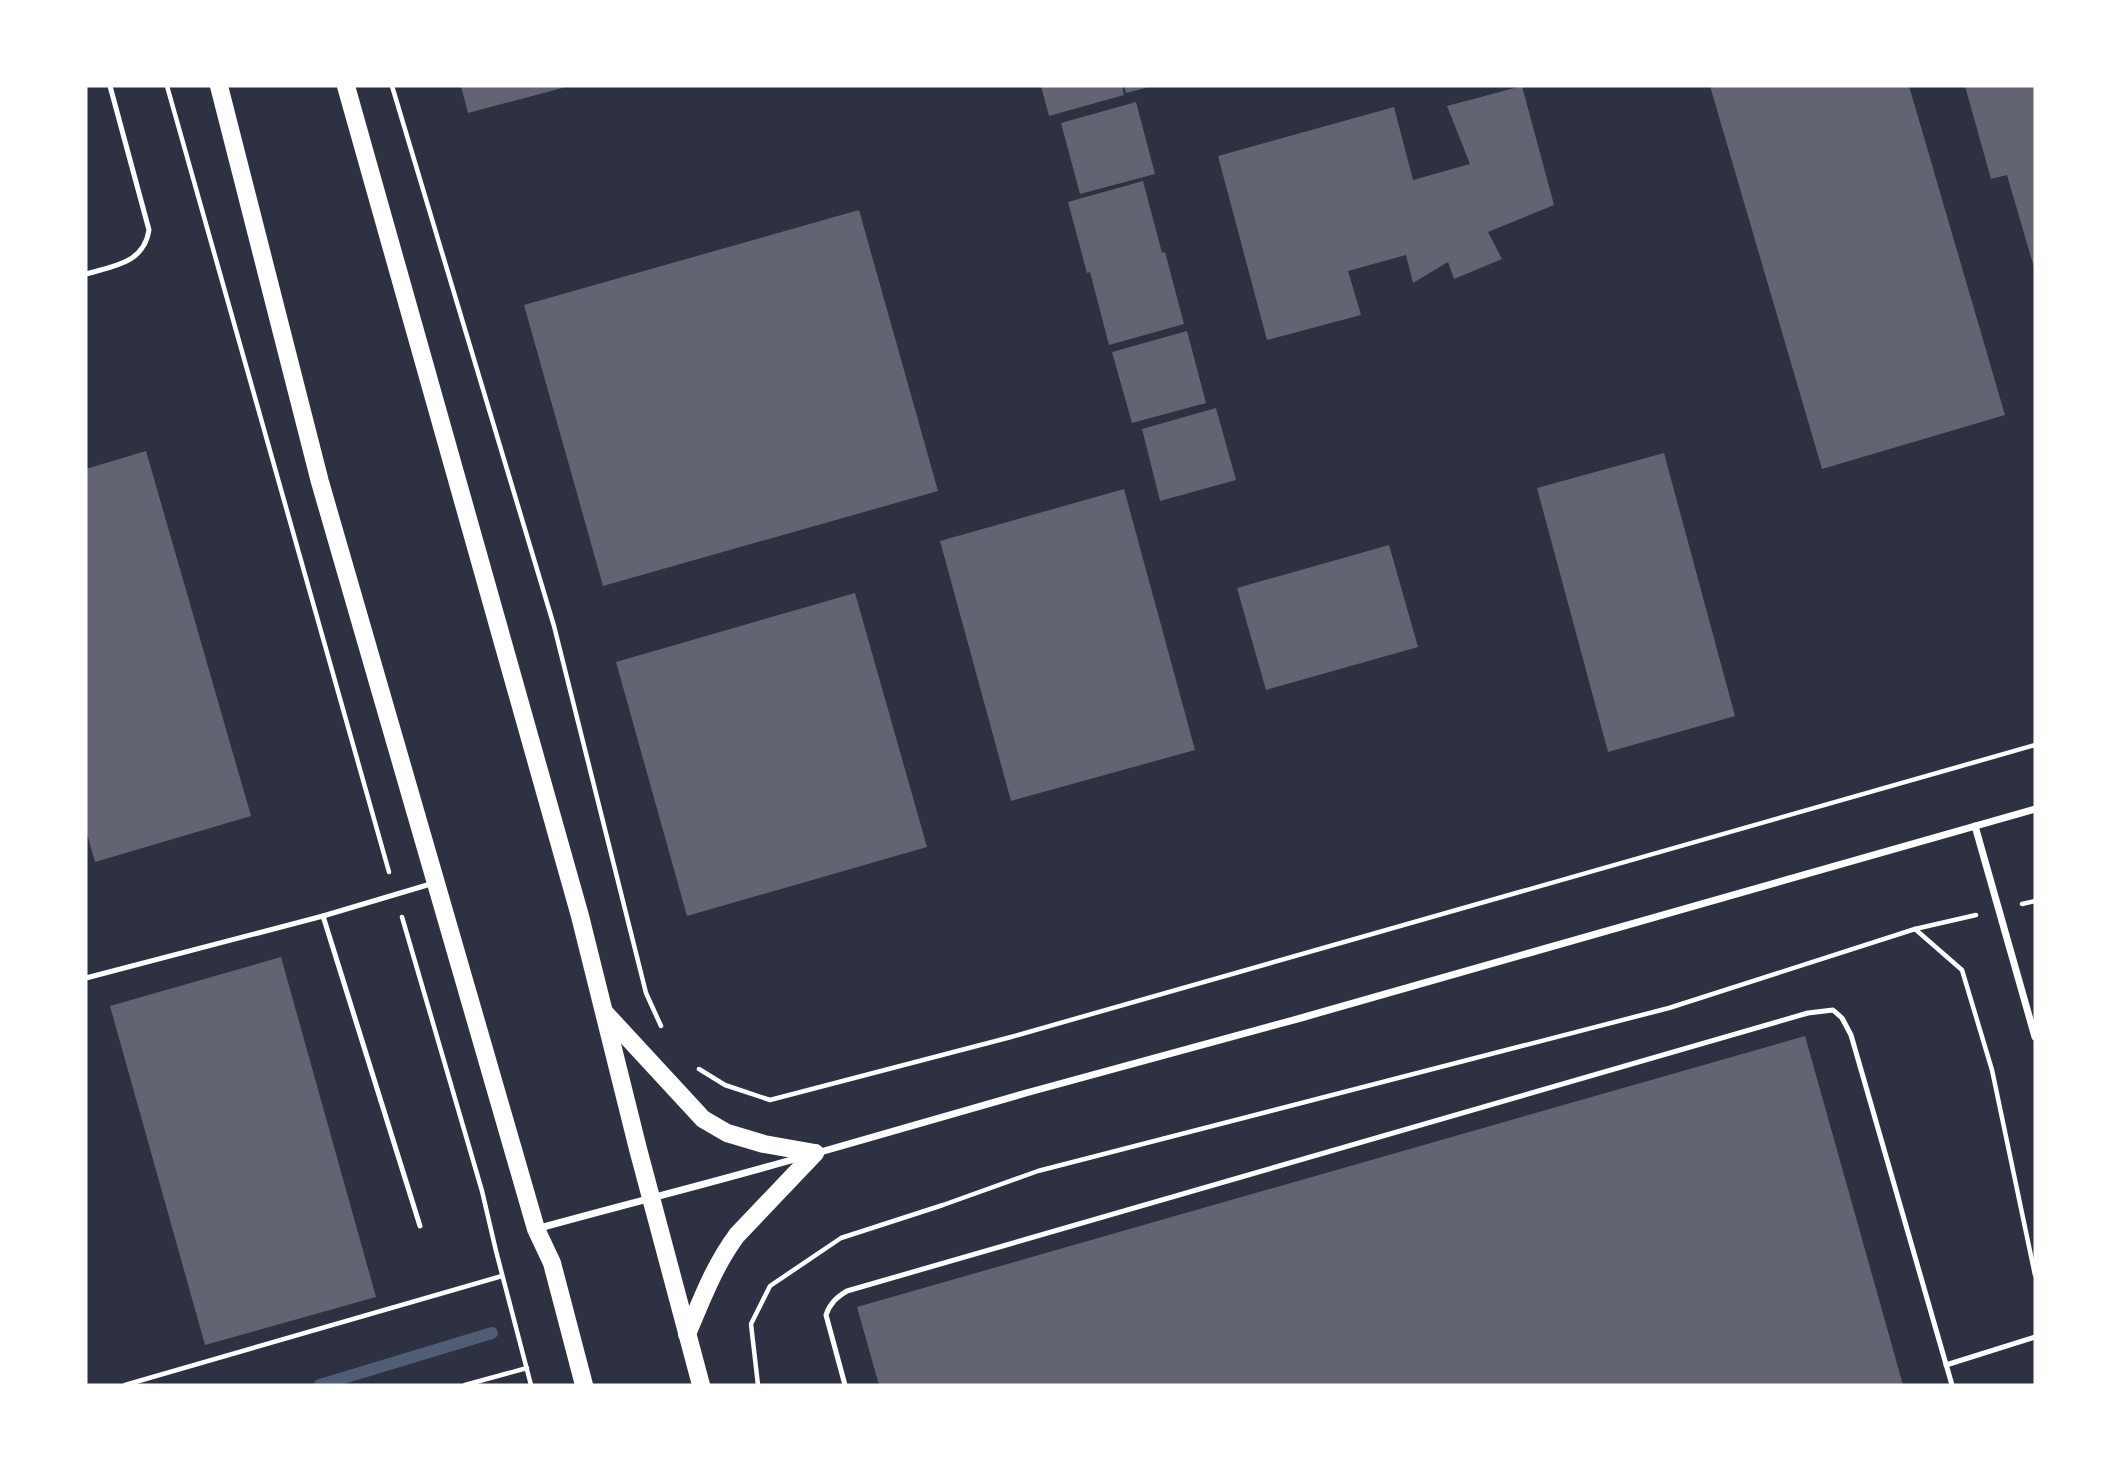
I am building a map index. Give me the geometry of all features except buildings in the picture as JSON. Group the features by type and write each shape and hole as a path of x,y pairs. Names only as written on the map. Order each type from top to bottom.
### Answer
{"main road":[{"path":"219,86 320,482 536,1229 552,1263 584,1385"},
{"path":"346,86 580,916 701,1385"},
{"path":"605,1013 703,1119 727,1133 815,1153"},
{"path":"687,1334 715,1267 729,1246 815,1153"}],"street":[{"path":"536,1229 1301,1018 2035,809"},
{"path":"1975,826 2035,1037"}],"lane":[{"path":"86,274 126,262 147,243 149,230 110,86"},
{"path":"86,978 323,916 436,883"},
{"path":"323,916 419,1226"},
{"path":"845,1385 826,1315 836,1297 847,1291 1808,1013 1833,1010 1842,1017 1851,1035 1952,1385"},
{"path":"1946,1365 2035,1337"}],"path":[{"path":"167,86 395,894 482,1191 531,1385"},
{"path":"392,86 554,625 646,993 660,1026 668,1035"},
{"path":"691,1064 725,1085 770,1100 1038,1029 2035,745"},
{"path":"758,1385 751,1324 769,1286 841,1238 1038,1171 1669,1008 1914,929 2035,901"},
{"path":"1914,929 1962,970 1992,1070 2035,1275"},
{"path":"125,1385 502,1276"},
{"path":"465,1385 527,1368"}],"waterway":[{"path":"320,1385 492,1333"}]}
